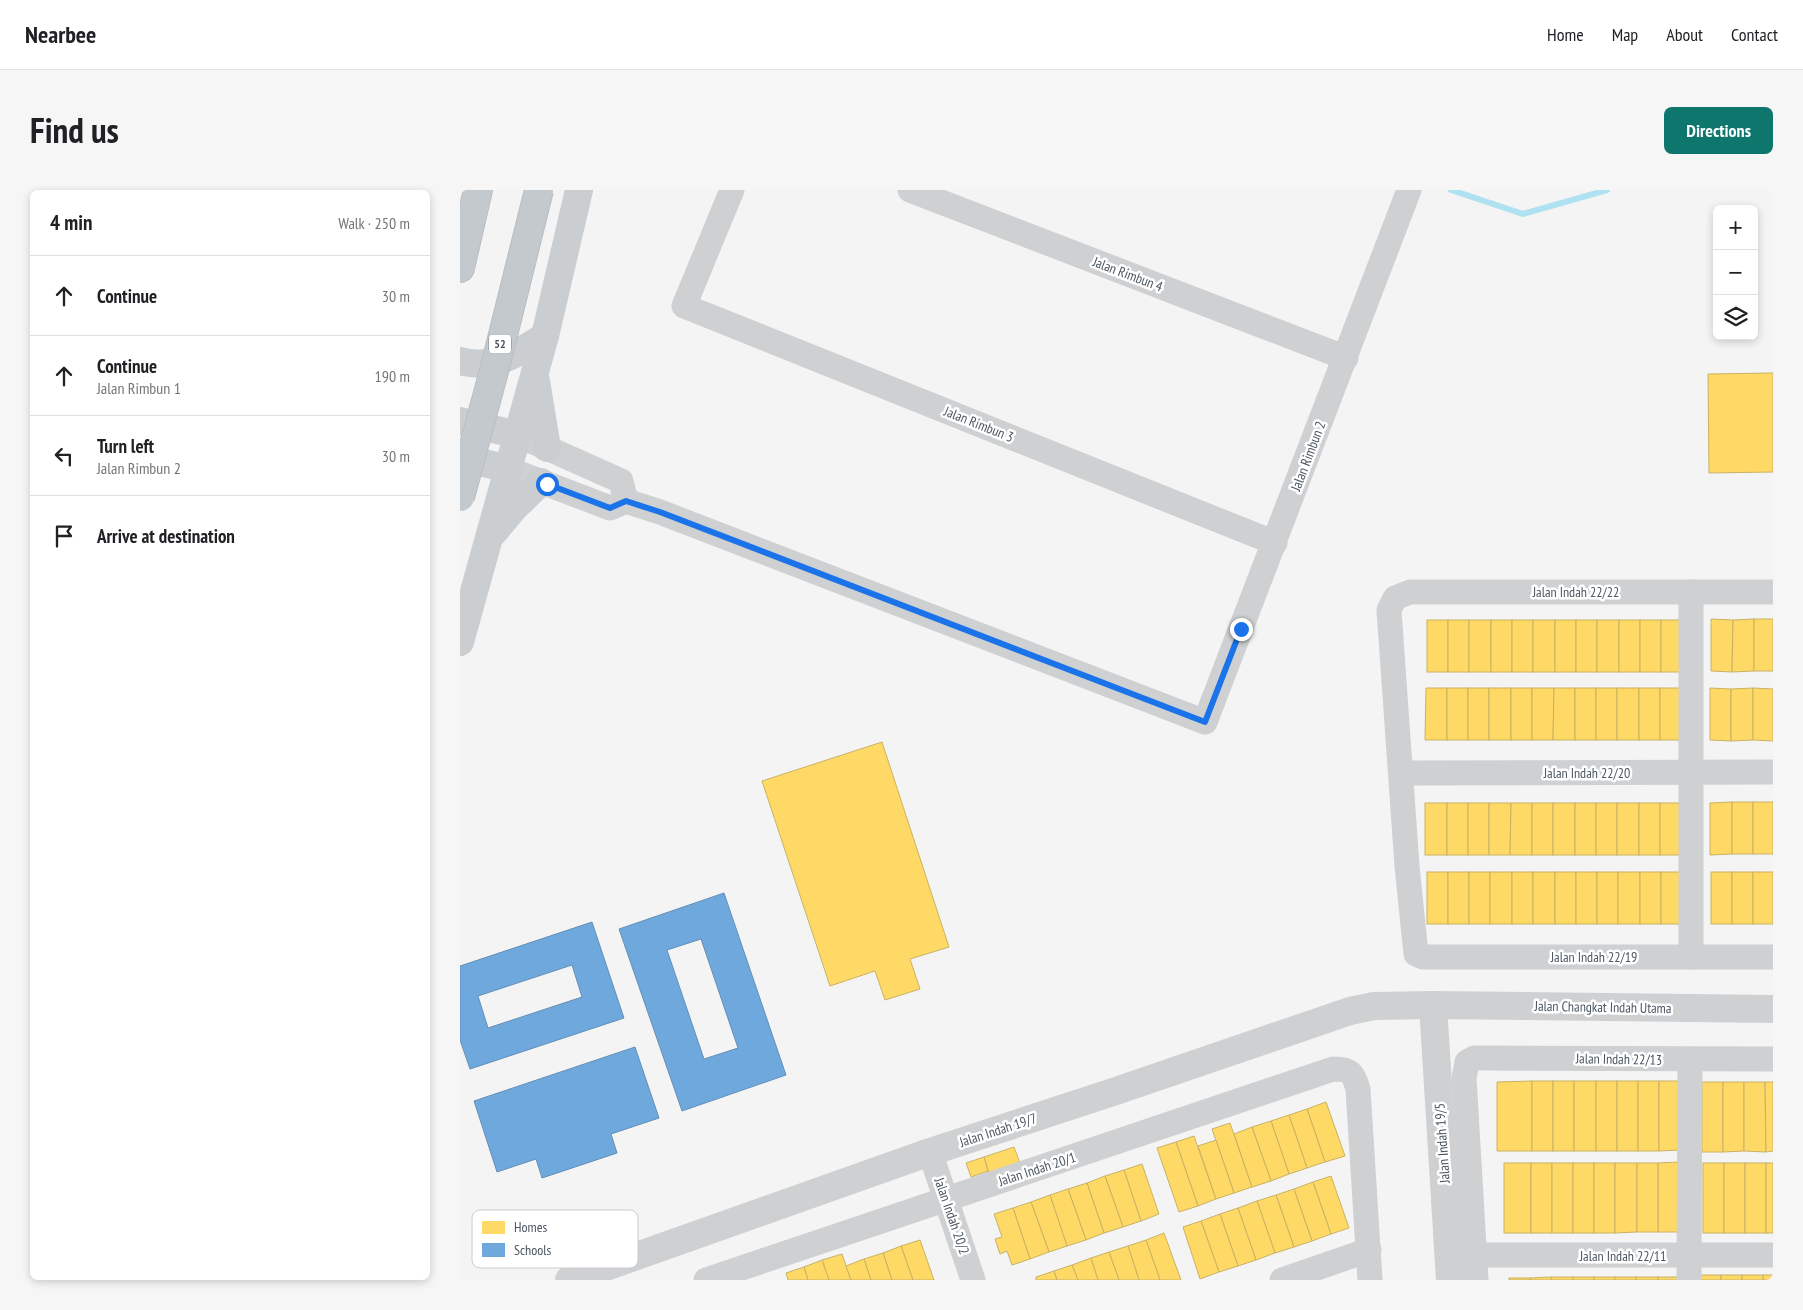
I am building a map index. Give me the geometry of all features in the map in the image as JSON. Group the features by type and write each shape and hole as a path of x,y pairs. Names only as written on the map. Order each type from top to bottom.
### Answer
{"highway":[{"path":"460,268 478,190"},
{"name":"52","path":"460,497 494,371 539,190"}],"main road":[{"path":"460,642 467,579 488,539 518,435 546,336 579,190"},
{"path":"460,361 484,364 504,360 546,336"},
{"path":"535,372 552,450"},
{"path":"460,421 518,435"},
{"path":"460,457 508,469"},
{"path":"488,539 514,508 544,483"}],"street":[{"name":"Jalan Rimbun 3","path":"732,190 684,306 1274,543"},
{"name":"Jalan Rimbun 4","path":"910,190 1346,358"},
{"name":"Jalan Rimbun 2","path":"626,501 660,512 1205,722 1409,190"},
{"path":"508,469 610,508 626,501 621,482 518,435"},
{"path":"544,483 552,450"},
{"name":"Jalan Indah 22/22","path":"1401,773 1389,610 1395,598 1410,592 1773,592"},
{"path":"1691,592 1691,957"},
{"name":"Jalan Indah 22/20","path":"1401,773 1773,772"},
{"name":"Jalan Indah 22/19","path":"1401,773 1407,866 1416,954 1423,957 1773,957"},
{"name":"Jalan Changkat Indah Utama","path":"1433,1005 1773,1009"},
{"name":"Jalan Indah 19/7","path":"638,1255 930,1152 1350,1011 1374,1006 1433,1005"},
{"name":"Jalan Indah 19/5","path":"1433,1005 1450,1280"},
{"name":"Jalan Indah 22/13","path":"1474,1255 1464,1078 1467,1062 1474,1058 1773,1059"},
{"path":"1689,1268 1690,1060"},
{"name":"Jalan Indah 20/1","path":"713,1279 1333,1069 1343,1069 1350,1072 1355,1079 1358,1089 1369,1250"},
{"name":"Jalan Indah 20/2","path":"930,1152 973,1280"},
{"path":"1282,1280 1369,1250 1370,1280"},
{"path":"1474,1255 1476,1280"},
{"name":"Jalan Indah 22/11","path":"1474,1255 1689,1268 1773,1256"},
{"name":"Jalan Indah 19/7","path":"568,1280 602,1268"}],"building: Homes":[{"path":"1773,373 1773,472 1709,473 1708,374"},
{"path":"1711,619 1733,620 1732,672 1711,671"},
{"path":"1754,619 1754,671 1732,672 1733,620"},
{"path":"1754,619 1773,619 1773,671 1754,671"},
{"path":"1427,620 1448,620 1448,672 1427,672"},
{"path":"1448,620 1469,620 1469,672 1448,672"},
{"path":"1469,620 1491,620 1491,672 1469,672"},
{"path":"1491,620 1512,620 1512,672 1491,672"},
{"path":"1512,620 1533,620 1533,672 1512,672"},
{"path":"1533,620 1555,620 1555,672 1533,672"},
{"path":"1555,620 1576,620 1576,672 1555,672"},
{"path":"1576,620 1597,620 1597,672 1576,672"},
{"path":"1597,620 1619,620 1619,672 1597,672"},
{"path":"1619,620 1640,620 1640,672 1619,672"},
{"path":"1640,620 1661,620 1661,672 1640,672"},
{"path":"1661,620 1683,620 1683,672 1661,672"},
{"path":"1426,688 1447,688 1447,740 1425,740"},
{"path":"1447,688 1468,688 1468,740 1447,740"},
{"path":"1468,688 1489,688 1489,740 1468,740"},
{"path":"1489,688 1511,688 1511,740 1489,740"},
{"path":"1511,688 1532,688 1532,740 1511,740"},
{"path":"1532,688 1554,688 1553,740 1532,740"},
{"path":"1554,688 1575,688 1575,740 1553,740"},
{"path":"1575,688 1596,688 1596,740 1575,740"},
{"path":"1596,688 1617,688 1617,740 1596,740"},
{"path":"1617,688 1639,688 1639,740 1617,740"},
{"path":"1639,688 1660,688 1660,740 1639,740"},
{"path":"1660,688 1681,688 1681,740 1660,740"},
{"path":"1710,688 1731,689 1731,741 1710,740"},
{"path":"1753,688 1753,740 1731,741 1731,689"},
{"path":"1753,688 1773,689 1773,741 1753,740"},
{"path":"882,742 949,947 910,959 920,989 885,1000 875,971 830,986 762,781"},
{"path":"1732,802 1732,854 1710,855 1710,803"},
{"path":"1732,802 1753,802 1753,854 1732,854"},
{"path":"1753,802 1773,802 1773,854 1753,854"},
{"path":"1425,803 1447,803 1447,855 1425,855"},
{"path":"1447,803 1468,803 1468,855 1447,855"},
{"path":"1468,803 1489,803 1489,855 1468,855"},
{"path":"1489,803 1511,803 1510,855 1489,855"},
{"path":"1511,803 1532,803 1532,855 1510,855"},
{"path":"1532,803 1553,803 1553,855 1532,855"},
{"path":"1553,803 1575,803 1575,855 1553,855"},
{"path":"1575,803 1596,803 1596,855 1575,855"},
{"path":"1596,803 1617,803 1617,855 1596,855"},
{"path":"1617,803 1639,803 1639,855 1617,855"},
{"path":"1639,803 1660,803 1660,855 1639,855"},
{"path":"1660,803 1681,803 1681,855 1660,855"},
{"path":"1427,872 1448,872 1448,924 1427,924"},
{"path":"1448,872 1469,872 1469,924 1448,924"},
{"path":"1469,872 1490,872 1490,924 1469,924"},
{"path":"1490,872 1512,872 1512,924 1490,924"},
{"path":"1512,872 1533,872 1533,924 1512,924"},
{"path":"1533,872 1555,872 1555,924 1533,924"},
{"path":"1555,872 1576,872 1576,924 1555,924"},
{"path":"1576,872 1597,872 1597,924 1576,924"},
{"path":"1597,872 1618,872 1618,924 1597,924"},
{"path":"1618,872 1640,872 1640,924 1618,924"},
{"path":"1640,872 1661,872 1661,924 1640,924"},
{"path":"1661,872 1683,872 1683,924 1661,924"},
{"path":"1711,872 1732,872 1732,924 1711,924"},
{"path":"1732,872 1753,872 1753,924 1732,924"},
{"path":"1753,872 1773,872 1773,924 1753,924"},
{"path":"1532,1081 1532,1151 1497,1151 1497,1082"},
{"path":"1532,1081 1553,1081 1553,1151 1532,1151"},
{"path":"1553,1081 1574,1081 1574,1151 1553,1151"},
{"path":"1574,1081 1596,1081 1596,1151 1574,1151"},
{"path":"1596,1081 1617,1081 1617,1151 1596,1151"},
{"path":"1617,1081 1638,1081 1638,1151 1617,1151"},
{"path":"1638,1081 1659,1081 1659,1151 1638,1151"},
{"path":"1659,1081 1681,1081 1681,1150 1659,1151"},
{"path":"1702,1082 1723,1082 1723,1152 1702,1152"},
{"path":"1723,1082 1744,1082 1744,1151 1723,1152"},
{"path":"1744,1082 1765,1082 1766,1152 1744,1151"},
{"path":"1765,1082 1773,1082 1773,1151 1766,1152"},
{"path":"1326,1102 1345,1156 1325,1162 1307,1109"},
{"path":"1307,1109 1325,1162 1307,1168 1289,1115"},
{"path":"1289,1115 1307,1168 1289,1174 1271,1121"},
{"path":"1271,1121 1289,1174 1271,1181 1252,1127"},
{"path":"1230,1123 1252,1187 1234,1193 1212,1129"},
{"path":"1252,1127 1271,1181 1252,1187 1234,1134"},
{"path":"1194,1136 1216,1199 1198,1206 1176,1142"},
{"path":"1216,1140 1234,1193 1216,1199 1198,1146"},
{"path":"1176,1142 1198,1206 1179,1212 1157,1148"},
{"path":"1014,1147 1020,1163 989,1173 984,1157"},
{"path":"984,1157 988,1171 971,1177 966,1163"},
{"path":"1679,1162 1679,1232 1658,1232 1658,1163"},
{"path":"1504,1163 1531,1163 1531,1233 1504,1233"},
{"path":"1531,1163 1552,1163 1552,1233 1531,1233"},
{"path":"1552,1163 1573,1163 1573,1233 1552,1233"},
{"path":"1573,1163 1594,1163 1594,1233 1573,1233"},
{"path":"1594,1163 1615,1163 1615,1233 1594,1233"},
{"path":"1615,1163 1637,1163 1637,1232 1615,1233"},
{"path":"1637,1163 1658,1163 1658,1232 1637,1232"},
{"path":"1703,1163 1724,1163 1724,1233 1703,1233"},
{"path":"1724,1163 1745,1163 1745,1233 1724,1233"},
{"path":"1745,1163 1766,1163 1766,1233 1745,1233"},
{"path":"1766,1163 1773,1163 1773,1233 1766,1233"},
{"path":"1142,1164 1159,1214 1141,1221 1124,1170"},
{"path":"1124,1170 1141,1221 1123,1227 1105,1176"},
{"path":"1105,1176 1123,1227 1104,1233 1087,1183"},
{"path":"1331,1176 1349,1228 1331,1234 1313,1182"},
{"path":"1313,1182 1331,1234 1312,1241 1294,1189"},
{"path":"1087,1183 1104,1233 1086,1240 1068,1189"},
{"path":"1068,1189 1086,1240 1067,1246 1050,1195"},
{"path":"1294,1189 1312,1241 1294,1247 1276,1195"},
{"path":"1050,1195 1067,1246 1049,1252 1031,1202"},
{"path":"1276,1195 1294,1247 1275,1253 1257,1201"},
{"path":"1257,1201 1275,1253 1256,1260 1238,1208"},
{"path":"1031,1202 1049,1252 1030,1259 1013,1208"},
{"path":"1013,1208 1030,1259 1012,1265 1007,1251 1000,1254 995,1239 1002,1237 994,1214"},
{"path":"1238,1208 1256,1260 1238,1266 1220,1214"},
{"path":"1220,1214 1238,1266 1219,1272 1201,1221"},
{"path":"1201,1221 1219,1272 1200,1279 1183,1227"},
{"path":"1164,1233 1181,1280 1160,1280 1146,1240"},
{"path":"920,1240 934,1280 913,1280 901,1246"},
{"path":"1146,1240 1160,1280 1139,1280 1128,1246"},
{"path":"901,1246 913,1280 892,1280 883,1253"},
{"path":"1128,1246 1139,1280 1119,1280 1109,1252"},
{"path":"1109,1252 1119,1280 1098,1280 1091,1258"},
{"path":"883,1253 892,1280 871,1280 864,1259"},
{"path":"842,1254 851,1280 829,1280 822,1260"},
{"path":"1091,1258 1098,1280 1078,1280 1072,1265"},
{"path":"864,1259 871,1280 851,1280 846,1266"},
{"path":"822,1260 829,1280 808,1280 804,1267"},
{"path":"1072,1265 1078,1280 1057,1280 1054,1271"},
{"path":"804,1267 808,1280 788,1280 786,1273"},
{"path":"1054,1271 1057,1280 1036,1280 1036,1277"},
{"path":"1700,1275 1721,1275 1721,1280 1700,1280"},
{"path":"1721,1275 1742,1275 1742,1280 1721,1280"},
{"path":"1742,1275 1763,1275 1763,1280 1742,1280"},
{"path":"1763,1275 1773,1275 1773,1280 1763,1280"},
{"path":"1551,1277 1573,1277 1573,1280 1552,1280"},
{"path":"1551,1277 1552,1280 1530,1280 1530,1278"},
{"path":"1573,1277 1594,1277 1594,1280 1573,1280"},
{"path":"1594,1277 1615,1277 1615,1280 1594,1280"},
{"path":"1615,1277 1636,1277 1636,1280 1615,1280"},
{"path":"1636,1277 1658,1277 1658,1280 1636,1280"},
{"path":"1658,1277 1679,1277 1679,1280 1658,1280"},
{"path":"1509,1278 1530,1278 1530,1280 1509,1280"}],"building: Schools":[{"path":"724,893 786,1075 682,1111 619,929","holes":["701,939 738,1048 704,1059 667,950"]},
{"path":"592,922 624,1018 470,1069 460,1040 460,966","holes":["572,965 582,997 488,1028 478,996"]},
{"path":"635,1047 659,1118 611,1134 617,1153 542,1178 536,1159 497,1172 474,1101"}],"waterway":[{"path":"1451,190 1523,214 1607,190"}],"route":[{"path":"547,484 610,508 626,501 660,512 1205,722 1241,629"}]}
